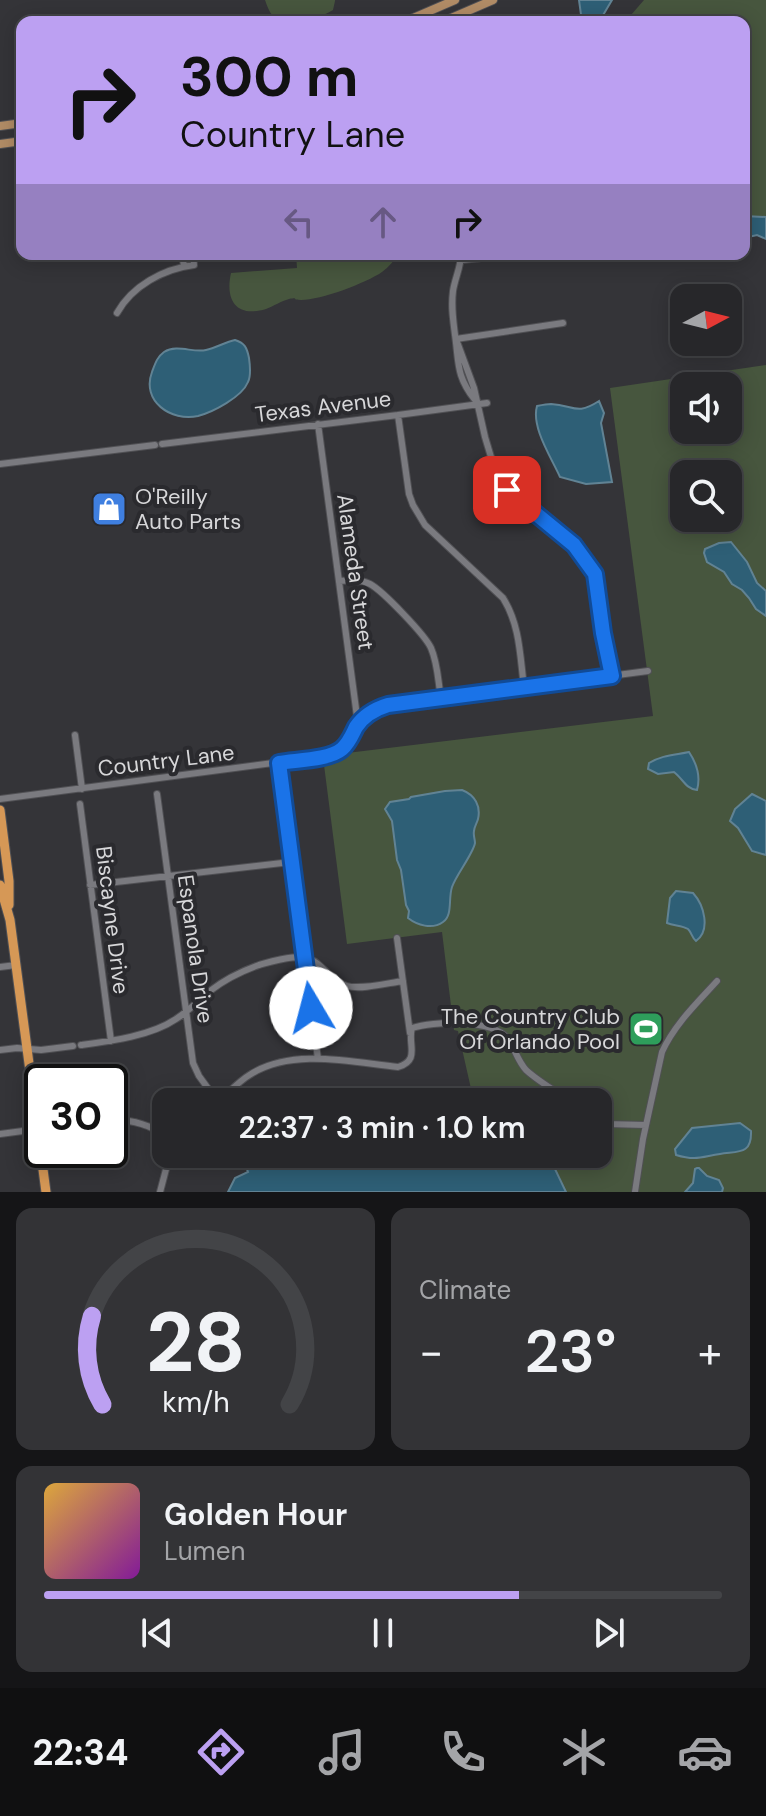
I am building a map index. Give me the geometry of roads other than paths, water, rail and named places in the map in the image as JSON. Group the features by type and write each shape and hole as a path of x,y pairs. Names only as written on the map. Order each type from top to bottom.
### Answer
{"highway":[{"path":"0,810 9,880 10,920 29,1064"},
{"path":"0,885 10,920"},
{"path":"44,1168 46,1192"}],"main road":[{"path":"418,16 455,0"},
{"path":"456,16 493,0"}],"street":[{"path":"183,260 184,266"},
{"path":"117,313 122,303 138,288 172,269 194,265 194,260"},
{"path":"460,260 451,310 456,339 474,388 493,467 497,477 520,502 574,545 595,574 612,676"},
{"path":"456,339 563,323"},
{"name":"Texas Avenue","path":"0,464 487,403"},
{"path":"398,415 413,505 425,525 503,598 512,612 517,628 524,687"},
{"name":"Alameda Street","path":"318,424 358,724"},
{"path":"339,581 369,583 420,632 436,661 441,698"},
{"name":"Country Lane","path":"0,799 335,754 348,742 366,716 388,705 648,671"},
{"path":"75,735 82,789"},
{"path":"279,763 318,1059"},
{"name":"Espanola Drive","path":"157,794 193,1063 208,1088"},
{"name":"Biscayne Drive","path":"80,804 111,1041"},
{"path":"90,885 291,862"},
{"path":"234,1088 249,1075 285,1060 404,1065 411,1055 410,1033 397,938"},
{"path":"81,1045 111,1041 162,1026 237,975 259,965 304,956 317,962 344,985 354,987 403,981"},
{"path":"0,967 16,965"},
{"path":"635,1192 664,1047 717,981"},
{"path":"410,1033 415,1027 453,1022 494,1030 508,1038 527,1071 552,1088"},
{"path":"0,1050 73,1046"},
{"path":"128,1120 152,1127"},
{"path":"612,1124 646,1125"},
{"path":"0,1134 24,1131"},
{"path":"160,1192 166,1168"}],"water":[{"path":"579,0 612,0 603,16 581,16"},
{"path":"750,216 766,217 766,239 757,235 750,237"},
{"path":"235,340 246,349 250,370 245,388 233,398 211,411 188,417 169,412 155,400 150,382 155,363 164,352 174,349 206,350"},
{"path":"599,401 604,413 601,423 612,482 586,484 560,477 539,432 537,406 551,404 580,409"},
{"path":"731,542 747,562 757,583 766,591 766,616 756,609 742,590 732,584 724,572 707,562 705,549"},
{"path":"689,752 698,770 697,790 687,786 674,772 658,774 648,769 649,763 654,760"},
{"path":"462,790 478,805 474,848 452,887 446,919 434,926 420,924 408,918 392,821 385,809 390,802"},
{"path":"752,794 766,801 766,855 752,851 730,821 735,809"},
{"path":"676,891 693,893 700,904 705,924 696,941 688,929 667,923 670,898"},
{"path":"740,1123 751,1131 749,1144 743,1150 698,1158 676,1155 675,1149 692,1128"},
{"path":"247,1168 554,1168 566,1192 228,1192 235,1178 248,1172"},
{"path":"699,1168 707,1176 719,1180 722,1192 685,1192 693,1183 695,1169"}],"place":[{"name":"O'Reilly Auto Parts","path":"109,509"},
{"name":"The Country Club Of Orlando Pool","path":"646,1029"}]}
